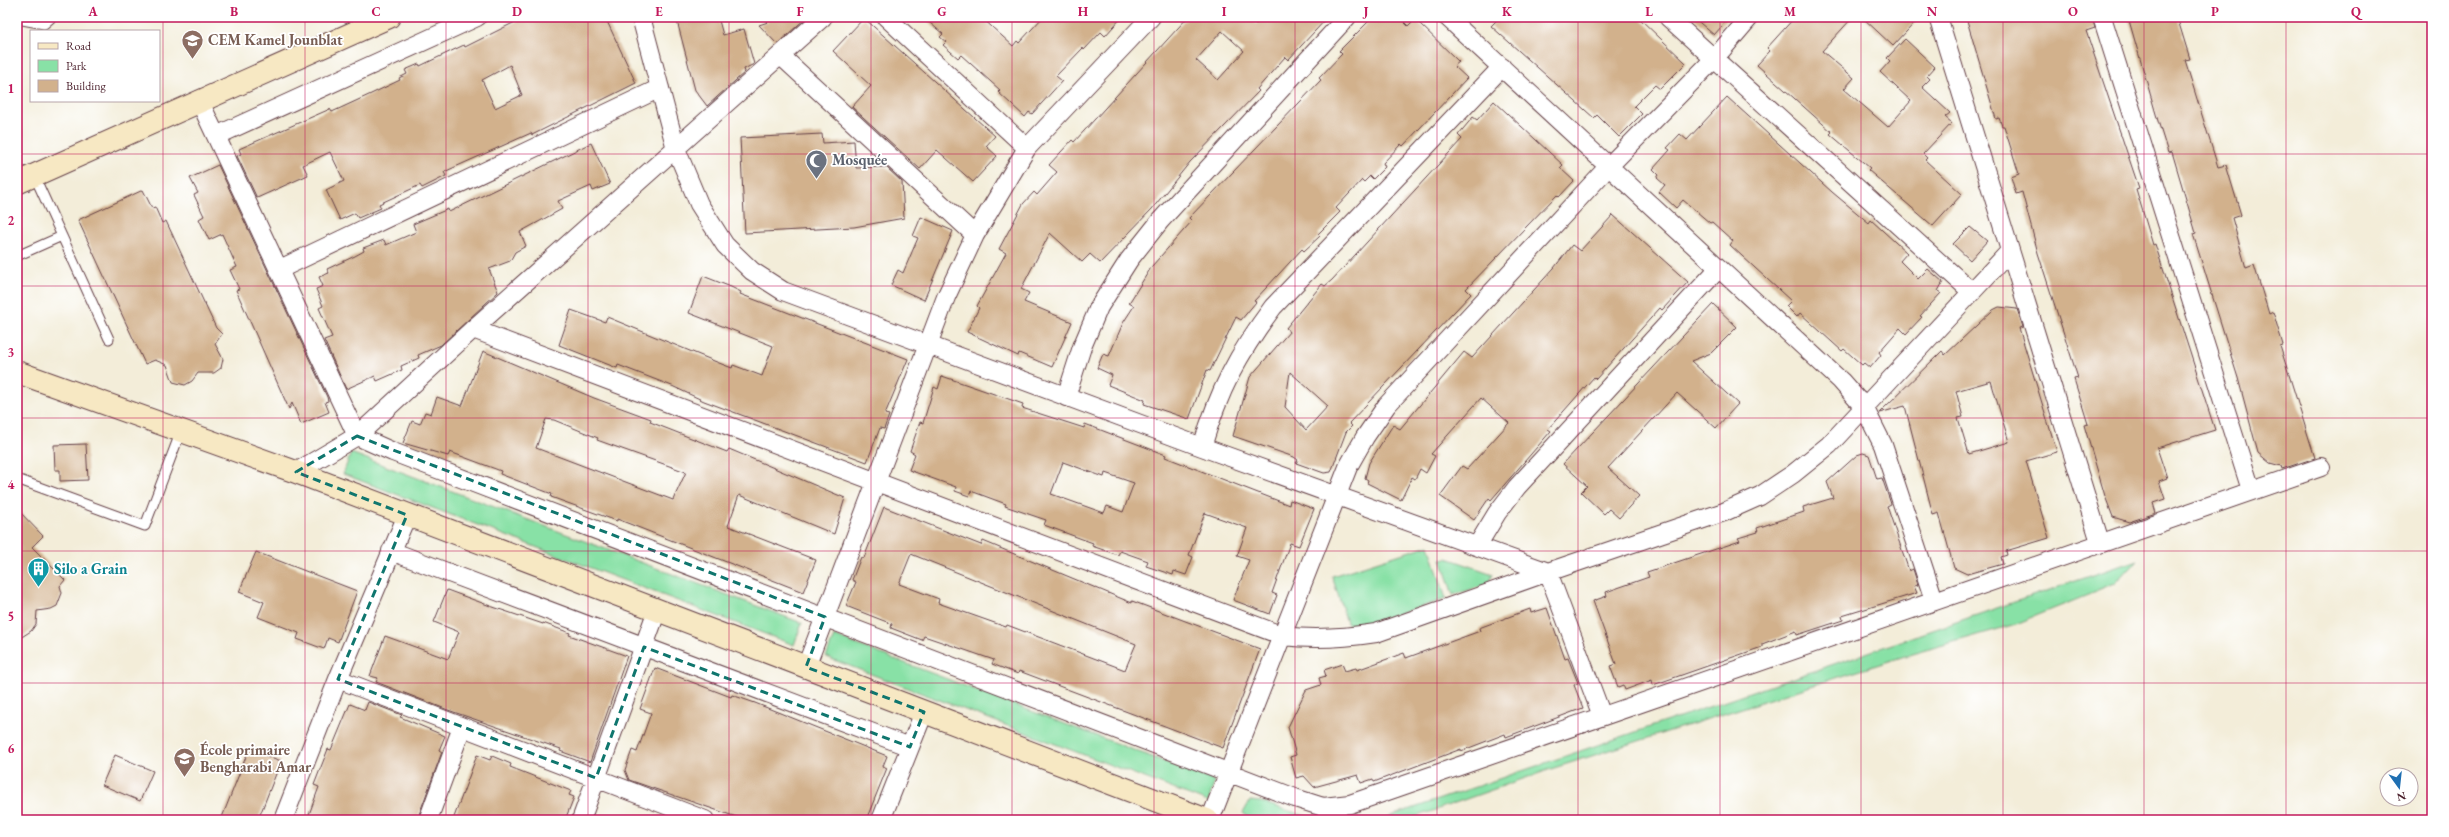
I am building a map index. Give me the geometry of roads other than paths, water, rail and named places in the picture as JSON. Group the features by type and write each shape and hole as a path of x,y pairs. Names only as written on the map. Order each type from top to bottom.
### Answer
{"street":[{"path":"26,179 199,100 389,17"},
{"path":"216,136 477,17"},
{"path":"641,17 676,148 704,211 725,245 752,271 783,291 928,346 1548,572 1602,716"},
{"path":"296,472 357,436 473,329 823,17"},
{"path":"886,17 1027,148"},
{"path":"806,667 946,297 975,235 1027,148 1151,17"},
{"path":"1066,397 1082,347 1099,307 1129,260 1160,221 1347,17"},
{"path":"1447,17 1841,381 1864,407 1883,445 1934,600"},
{"path":"1668,17 1972,292"},
{"path":"1210,820 1230,773 1348,466 1365,436 1387,405 1609,166 1714,59 1750,17"},
{"path":"1938,17 2100,542"},
{"path":"2102,17 2251,490"},
{"path":"780,55 975,235"},
{"path":"1202,447 1214,406 1229,373 1247,342 1273,307 1502,67"},
{"path":"280,269 660,88"},
{"path":"199,100 280,269 357,436 393,452 1295,798 1323,807 1350,804 2100,542 2321,467"},
{"path":"473,329 1283,636 1312,639 1348,638 1376,633 1724,512 1760,496 1793,474 1829,445 2010,251"},
{"path":"1476,546 1497,512 1516,488 1720,268"},
{"path":"17,372 296,472 1207,820"},
{"path":"283,820 338,679 407,515"},
{"path":"391,552 910,747"},
{"path":"581,820 657,610"},
{"path":"338,679 705,820"},
{"path":"881,820 924,712"},
{"path":"428,820 462,727"}],"lane":[{"path":"17,19 44,24 52,17"},
{"path":"26,179 62,236 110,339"},
{"path":"17,256 62,236"},
{"path":"17,479 145,526 181,431"}],"place":[{"name":"CEM Kamel Jounblat","path":"192,60"},
{"name":"Mosquée","path":"816,180"},
{"name":"Silo a Grain","path":"39,588"},
{"name":"École primaire Bengharabi Amar","path":"184,778"}]}
